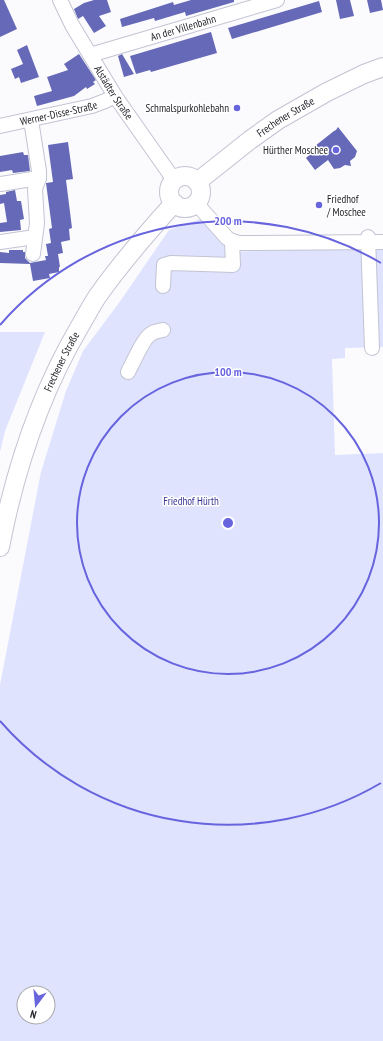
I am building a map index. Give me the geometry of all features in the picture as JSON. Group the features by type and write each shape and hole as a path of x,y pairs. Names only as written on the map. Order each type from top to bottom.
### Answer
{"main road":[{"name":"Frechener Straße","path":"197,182 278,120 327,92 364,74 383,67"},
{"path":"184,176 189,176 197,182 200,195 196,203 184,207 174,203 171,198 169,188 174,180 184,176"},
{"name":"Frechener Straße","path":"0,547 18,470 51,381 68,346 97,298 133,250 174,203"}],"street":[{"name":"Alstädter Straße","path":"60,0 72,25 115,96 174,180"},
{"name":"An der Villenbahn","path":"90,55 277,0"},
{"name":"Werner-Disse-Straße","path":"0,126 92,106 115,96"},
{"path":"31,120 40,171 35,189 36,223 34,254"},
{"path":"0,184 39,178"},
{"path":"196,203 227,238 239,243 270,238 368,240 383,242"},
{"path":"0,242 35,237"},
{"path":"368,240 372,348"},
{"path":"162,286 164,265 170,263 233,265 232,241"},
{"path":"128,372 144,341 150,334 163,330"}],"green space":[{"name":"Friedhof Hürth","path":"203,218 229,245 228,252 383,247 383,347 345,348 345,358 332,359 335,455 383,453 383,1041 0,1041 0,685 41,472 66,391 83,351 121,300 169,230"},
{"path":"0,332 45,332 5,431 0,452"}],"building":[{"path":"0,0 4,0 17,29 0,37"},
{"path":"94,0 107,0 111,12 99,16 106,26 94,33 83,16 78,19 74,9 84,3"},
{"path":"191,0 234,0 234,2 186,16 185,12 155,21 154,18 122,27 120,19 173,2 174,5"},
{"path":"336,0 350,0 354,16 340,19"},
{"path":"367,0 381,0 383,10 370,13"},
{"path":"319,1 322,12 232,39 228,28"},
{"path":"211,32 217,53 151,72 150,70 136,74 130,56"},
{"path":"27,45 39,77 21,83 19,77 15,79 11,69 23,64 17,50"},
{"path":"79,54 96,80 93,82 95,84 87,89 86,87 74,96 37,106 34,96 52,91 47,77 68,70 64,64"},
{"path":"122,54 134,74 124,77 118,56"},
{"name":"Hürther Moschee","path":"338,127 357,151 355,157 350,161 351,166 345,165 334,169 328,160 315,170 306,158 315,150 315,146"},
{"path":"68,142 73,179 66,180 72,228 69,229 70,240 61,242 63,253 58,254 60,267 59,272 49,274 50,278 33,281 30,264 0,263 0,252 9,253 9,250 23,250 23,252 25,252 25,258 30,263 46,260 45,256 48,256 46,244 51,243 49,229 52,228 46,183 53,182 48,145"},
{"path":"23,152 24,155 28,155 30,171 13,173 12,170 0,172 0,156"},
{"path":"15,190 17,201 21,201 24,219 20,220 21,230 0,232 0,223 7,222 4,203 0,204 0,195"}],"place":[{"name":"Schmalspurkohlebahn","path":"237,108"},
{"name":"Hürther Moschee","path":"336,150"},
{"name":"Friedhof / Moschee","path":"319,205"}]}
